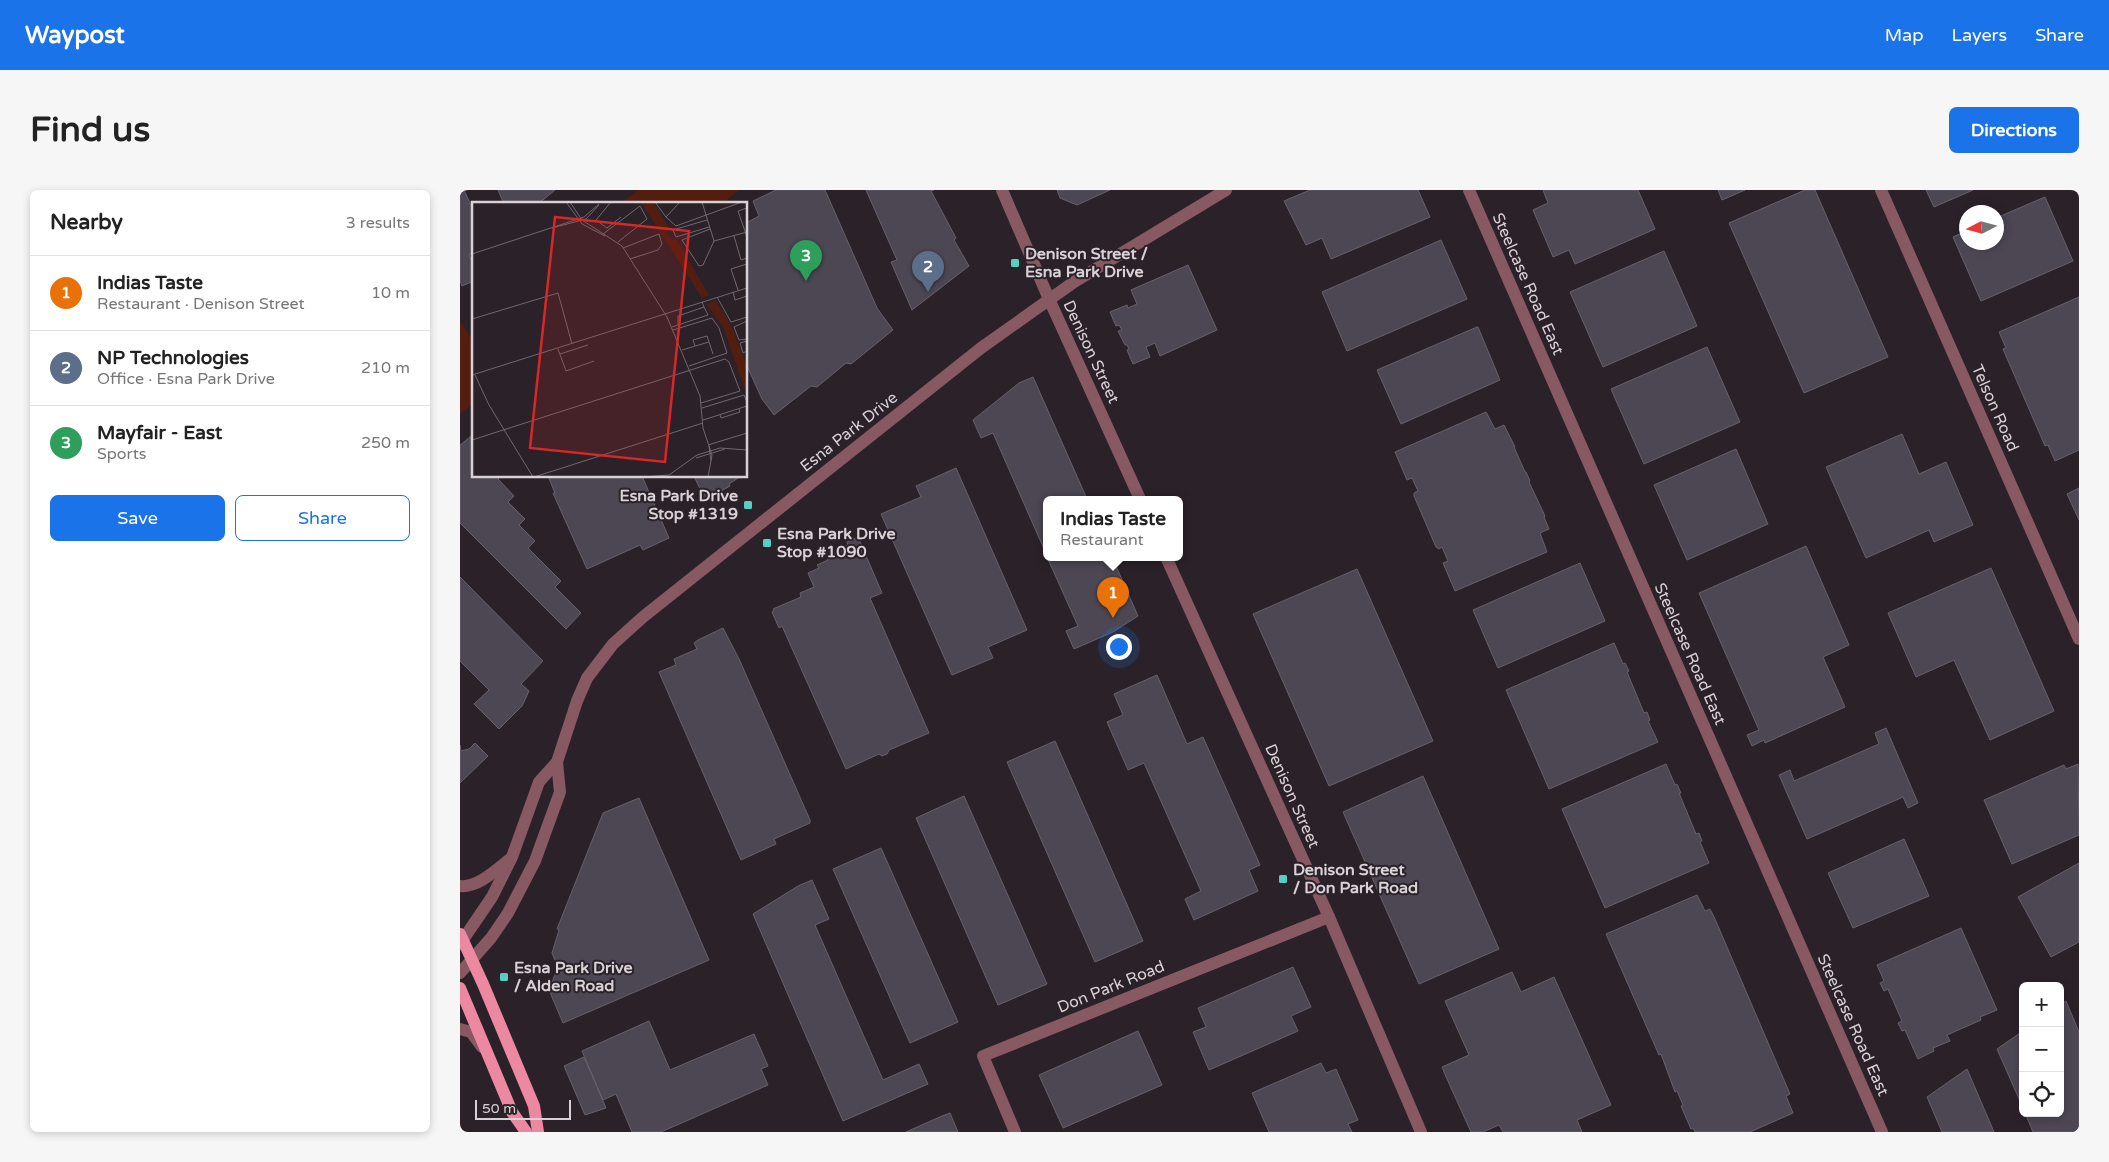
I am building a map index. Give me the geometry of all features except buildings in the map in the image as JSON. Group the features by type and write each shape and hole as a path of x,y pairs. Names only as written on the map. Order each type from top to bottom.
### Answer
{"main road":[{"path":"461,940 472,960 534,1106 538,1132"},
{"path":"460,988 512,1112 526,1132"}],"street":[{"name":"Denison Street","path":"1002,190 1049,299 1139,496"},
{"name":"Esna Park Drive","path":"461,940 492,897 512,857 540,782 557,762 577,701 587,678 613,644 643,617 700,573 840,458 981,348 1049,299 1130,246 1226,190"},
{"name":"Steelcase Road East","path":"1469,190 1882,1132"},
{"name":"Telson Road","path":"1881,190 2079,639"},
{"name":"Denison Street","path":"1168,561 1329,917 1421,1132"},
{"name":"Esna Park Drive","path":"460,973 491,938 508,913 535,861 560,792 557,762"},
{"path":"460,886 482,880 512,857"},
{"name":"Don Park Road","path":"1015,1132 983,1056 1329,917"},
{"path":"460,1029 471,1032 487,1053"}],"shaded area":[{"path":"638,190 739,190 724,202 623,202"},
{"path":"462,323 472,340 472,405 460,414 460,325"}],"place":[{"name":"Denison Street / Esna Park Drive","path":"1015,263"},
{"name":"Mayfair - East","path":"806,281"},
{"name":"NP Technologies","path":"928,292"},
{"name":"Esna Park Drive Stop #1319","path":"748,505"},
{"name":"Esna Park Drive Stop #1090","path":"767,543"},
{"name":"Indias Taste","path":"1113,618"},
{"name":"Denison Street / Don Park Road","path":"1283,879"},
{"name":"Esna Park Drive / Alden Road","path":"504,977"}]}
